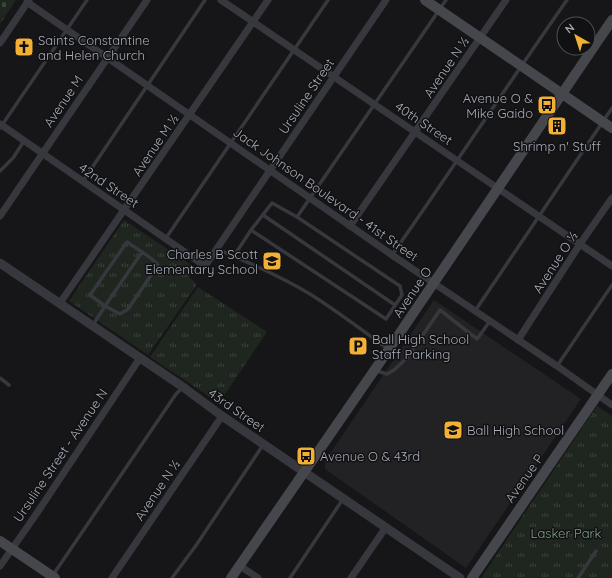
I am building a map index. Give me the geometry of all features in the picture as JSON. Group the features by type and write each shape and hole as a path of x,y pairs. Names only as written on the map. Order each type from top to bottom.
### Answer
{"main road":[{"path":"425,0 612,128"},
{"name":"Avenue O","path":"231,578 305,473 612,20"},
{"name":"Avenue P","path":"472,578 612,374"},
{"path":"0,541 53,577"}],"street":[{"name":"Avenue M","path":"0,216 147,0"},
{"name":"40th Street","path":"221,0 612,266"},
{"name":"Avenue M ½","path":"60,303 268,0"},
{"name":"Ursuline Street","path":"205,266 386,0"},
{"name":"Avenue N ½","path":"350,226 506,0"},
{"name":"Jack Johnson Boulevard - 41st Street","path":"28,1 67,30 310,199 557,366 612,406"},
{"path":"0,43 28,1"},
{"name":"42nd Street","path":"1,126 43,153 205,266"},
{"name":"Avenue O ½","path":"518,340 580,244 612,198"},
{"name":"43rd Street","path":"0,263 460,578"},
{"name":"Ursuline Street - Avenue N","path":"0,566 140,358"},
{"name":"Avenue N ½","path":"112,578 222,416"},
{"path":"352,578 386,527"},
{"path":"240,566 258,578"}],"lane":[{"path":"1,126 87,0"},
{"path":"83,181 205,0"},
{"path":"166,238 328,0"},
{"path":"297,217 446,0"},
{"path":"392,255 458,161 521,65 567,0"},
{"path":"475,311 612,108"},
{"path":"0,171 13,158 24,141"},
{"path":"234,256 251,230 272,202 400,286 402,295 386,319 251,230"},
{"path":"263,215 395,305"},
{"path":"127,242 153,259 158,265 128,309 120,314 105,306 90,295 127,242"},
{"path":"216,249 256,266 309,294 336,311 389,349"},
{"path":"93,326 142,252"},
{"path":"557,366 612,285"},
{"path":"375,370 387,374 394,370 407,358 440,310 477,339 490,321"},
{"path":"0,378 9,385"},
{"path":"53,577 176,394 183,387"},
{"path":"172,578 264,444"},
{"path":"290,578 344,499"},
{"path":"578,578 596,551"}],"shaded area":[{"name":"Ball High School","path":"434,300 581,399 466,568 325,469 325,461"}],"green space":[{"path":"0,0 16,0 0,24"},
{"path":"124,220 196,268 189,277 196,283 196,286 148,355 69,301"},
{"path":"198,287 267,332 219,403 150,357"},
{"name":"Lasker Park","path":"597,406 612,416 612,578 481,578"}],"place":[{"name":"Saints Constantine and Helen Church","path":"24,47"},
{"name":"Avenue O & Mike Gaido","path":"547,105"},
{"name":"Shrimp n' Stuff","path":"557,126"},
{"name":"Charles B Scott Elementary School","path":"272,261"},
{"name":"Ball High School Staff Parking","path":"358,346"},
{"name":"Ball High School","path":"453,430"},
{"name":"Avenue O & 43rd","path":"306,456"}]}
